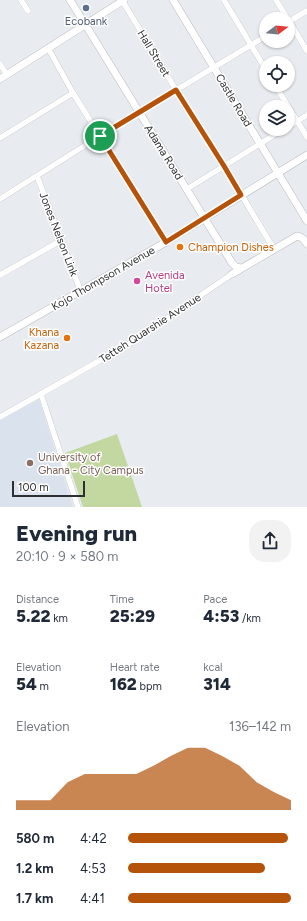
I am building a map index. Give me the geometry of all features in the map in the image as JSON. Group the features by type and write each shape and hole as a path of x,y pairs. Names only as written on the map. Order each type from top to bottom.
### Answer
{"main road":[{"name":"Adama Road","path":"70,0 232,263 236,267 241,268"},
{"path":"0,79 123,0"},
{"name":"Castle Road","path":"173,0 307,221"},
{"name":"Kojo Thompson Avenue","path":"0,337 166,242 307,155"},
{"name":"Tetteh Quarshie Avenue","path":"232,274 297,236 300,236 305,240 307,244"},
{"path":"232,263 232,274"}],"street":[{"path":"21,0 28,11"},
{"name":"Hall Street","path":"123,0 274,250"},
{"path":"224,0 259,58"},
{"path":"276,0 283,12"},
{"path":"295,17 307,11"},
{"path":"295,32 307,51"},
{"path":"0,199 214,66 259,40"},
{"path":"48,48 73,93 166,242"},
{"path":"0,64 7,75"},
{"path":"279,92 307,137"},
{"path":"0,138 73,93"},
{"path":"297,121 307,115"},
{"path":"187,190 274,136"},
{"name":"Jones Nelson Link","path":"37,176 81,292"},
{"path":"0,275 62,240"},
{"name":"Tetteh Quarshie Avenue","path":"0,417 129,344 232,274"},
{"path":"41,394 78,507"}],"shaded area":[{"name":"University of Ghana - City Campus","path":"39,399 73,507 0,507 0,420"}],"green space":[{"path":"117,434 142,507 83,507 65,453"}],"place":[{"name":"Ecobank","path":"86,8"},
{"name":"Champion Dishes","path":"180,247"},
{"name":"Avenida Hotel","path":"137,281"},
{"name":"Khana Kazana","path":"67,338"},
{"name":"University of Ghana - City Campus","path":"30,463"}],"route":[{"path":"176,90 241,195 166,242 100,136 176,90"}]}
